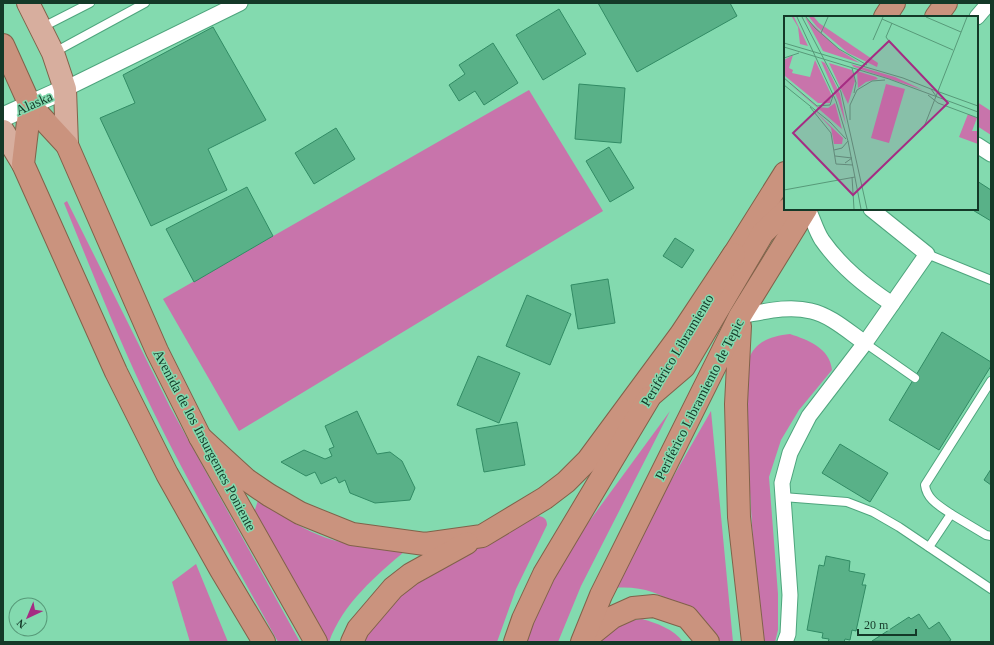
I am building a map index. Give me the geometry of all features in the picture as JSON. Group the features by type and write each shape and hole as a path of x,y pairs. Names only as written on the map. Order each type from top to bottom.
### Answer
{"highway":[{"path":"886,16 894,3"},
{"path":"897,16 904,3"},
{"path":"937,16 946,3"},
{"name":"Avenida de los Insurgentes Poniente","path":"3,45 30,105 67,145 157,351 200,437 316,642"},
{"path":"30,105 23,164 116,372 168,474 221,570 264,642"},
{"name":"Periférico Libramiento","path":"515,642 523,619 544,574 734,254 784,175"},
{"path":"649,397 684,367 763,233 787,210"},
{"name":"Periférico Libramiento de Tepic","path":"582,642 601,595 740,316 806,210"},
{"path":"352,642 358,629 393,588 411,574 482,536 544,498 566,482 588,460 681,334 734,254"},
{"path":"740,316 736,404 739,517 753,642"},
{"path":"200,437 246,480 300,513 352,534 425,544 482,536"},
{"path":"168,474 246,642"},
{"path":"582,642 613,617 633,608 654,606 687,617 708,642"}],"main road":[{"name":"Avenida de los Insurgentes Poniente","path":"28,3 53,53 65,89 67,145"},
{"path":"3,131 23,164"}],"street":[{"path":"65,89 240,3"},
{"path":"978,16 990,3"},
{"name":"Alaska","path":"3,117 65,89"},
{"path":"978,146 991,154"},
{"path":"808,210 822,239 847,270 865,286 892,304"},
{"path":"785,642 788,634 790,594 782,483 790,453 809,416 865,343 927,254 872,210"},
{"path":"881,210 898,230"},
{"path":"740,316 792,309 812,311 823,315 865,343"}],"lane":[{"path":"40,28 90,3"},
{"path":"53,53 145,3"},
{"path":"927,254 991,280"},
{"path":"865,343 915,378"},
{"path":"991,381 966,414 925,486 926,493 931,500 951,514 986,535 991,536"},
{"path":"783,497 847,502 873,512 929,547 991,589"},
{"path":"929,547 951,514"}],"shaded area":[{"path":"529,90 603,211 239,431 163,299"},
{"path":"978,103 991,111 991,135 978,127"},
{"path":"67,201 170,407 300,642 278,642 184,472 155,415 119,336 64,203"},
{"path":"790,334 811,342 823,351 830,362 832,370 799,410 781,440 769,477 778,594 778,630 775,642 760,642 749,476 746,378 750,356 757,346 772,338"},
{"path":"670,411 581,586 558,642 527,642 536,613 569,549"},
{"path":"711,411 733,642 717,642 683,610 660,595 647,590 614,588 645,526"},
{"path":"259,497 294,523 327,538 363,546 406,550 372,580 362,591 343,615 329,642 323,642 253,516"},
{"path":"539,516 545,519 547,525 516,589 497,642 363,642 366,635 389,605 457,551"},
{"path":"196,564 228,642 190,642 172,582"},
{"path":"642,619 670,630 683,642 599,642 622,622"}],"building":[{"path":"598,3 730,3 737,16 637,72"},
{"path":"559,9 586,54 543,80 516,35"},
{"path":"213,27 266,120 208,149 227,190 151,226 100,118 135,103 123,75"},
{"path":"493,43 518,83 484,105 475,91 459,101 449,85 465,74 459,65"},
{"path":"579,84 625,88 621,143 575,139"},
{"path":"336,128 355,159 314,184 295,153"},
{"path":"609,147 634,188 610,202 586,161"},
{"path":"978,182 991,190 991,221 973,210 978,210"},
{"path":"247,187 273,236 194,282 166,229"},
{"path":"675,238 694,250 682,268 663,256"},
{"path":"608,279 615,323 578,329 571,285"},
{"path":"527,295 571,314 550,365 506,346"},
{"path":"942,332 991,362 991,366 939,450 889,420"},
{"path":"478,356 520,373 499,423 457,405"},
{"path":"357,411 377,454 390,452 402,461 415,488 410,500 375,503 350,493 345,480 339,483 336,477 321,484 315,472 306,476 281,462 304,450 325,459 332,456 329,449 334,447 325,426"},
{"path":"517,422 525,465 484,472 476,429"},
{"path":"840,444 888,473 870,502 822,473"},
{"path":"991,469 991,485 984,480"},
{"path":"826,556 850,561 849,571 865,574 862,585 866,585 856,631 852,630 850,640 845,639 844,642 828,642 829,639 822,638 823,633 807,630 819,565 824,566"},
{"path":"919,614 929,629 939,622 951,640 948,642 872,641 909,617 911,619"}]}
